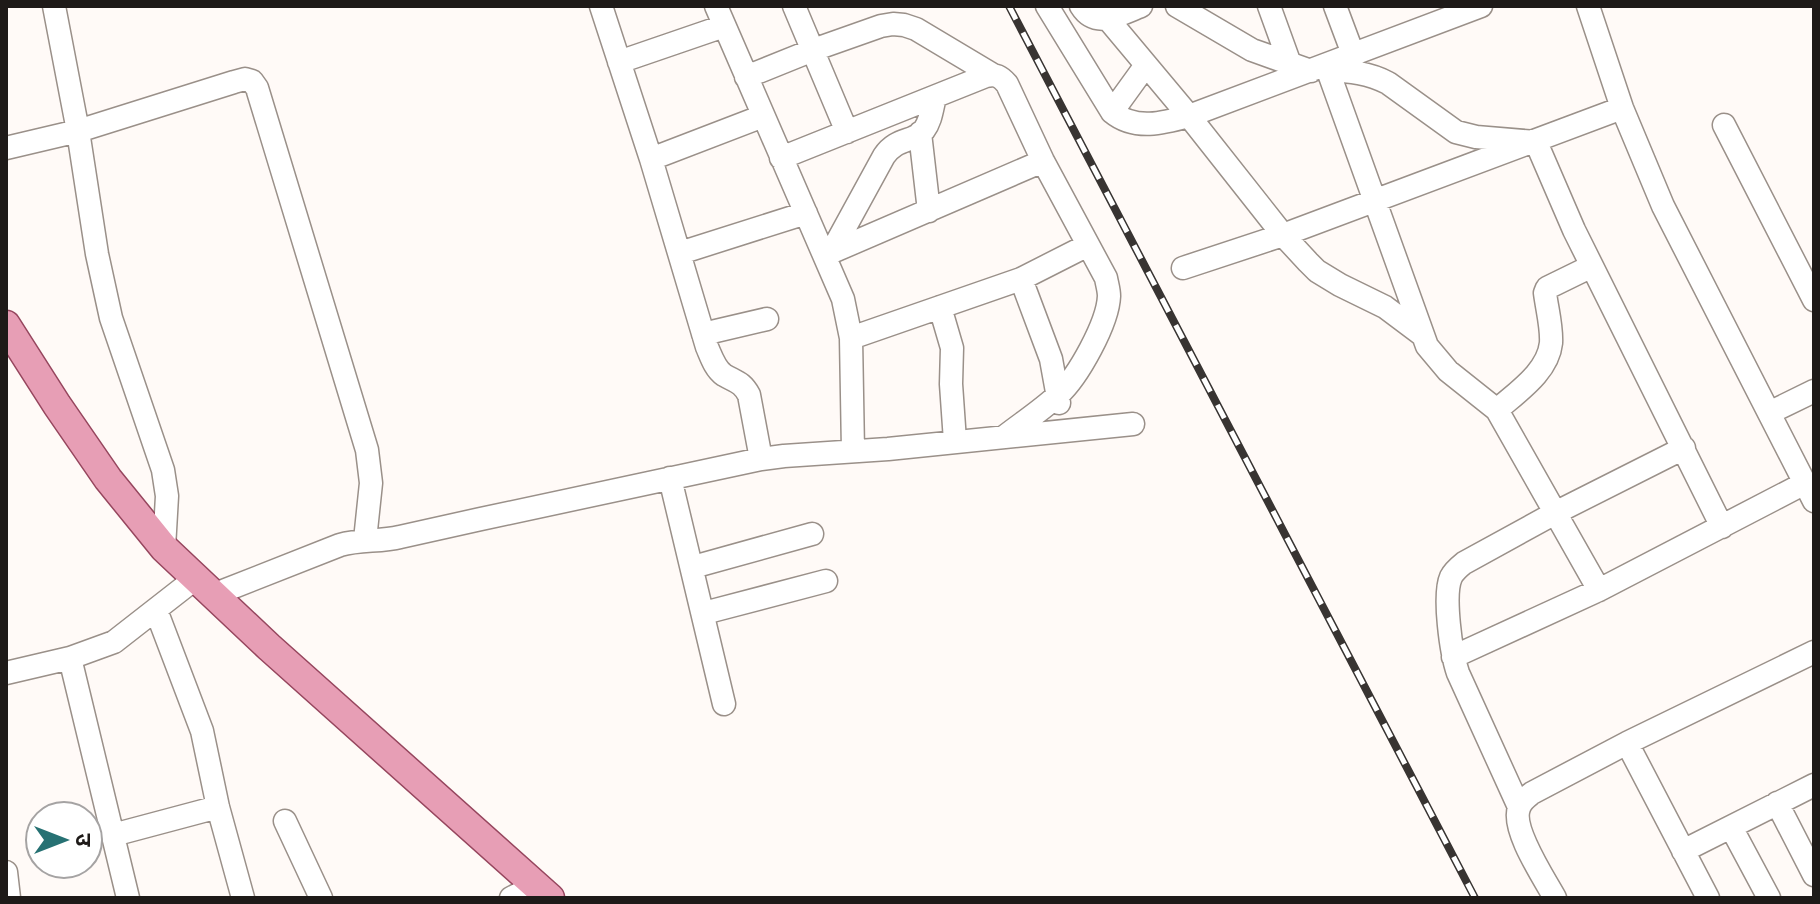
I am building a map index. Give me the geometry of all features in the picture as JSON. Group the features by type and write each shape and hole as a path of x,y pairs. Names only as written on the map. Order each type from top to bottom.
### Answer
{"main road":[{"path":"6,325 108,479 164,548 532,894"}],"street":[{"path":"54,6 111,318 163,470 167,496 164,548"},
{"path":"601,6 703,334 717,369 744,385 749,395 761,459"},
{"path":"794,6 847,132"},
{"path":"1047,6 1112,112 1121,119 1149,125 1189,116 1481,6"},
{"path":"1081,6 1091,18 1107,18 1141,6"},
{"path":"1177,6 1252,50 1314,67 1378,77 1448,128 1463,135 1536,142"},
{"path":"1269,6 1314,67 1375,200 1427,346 1448,371 1497,410 1599,590"},
{"path":"1335,6 1353,54"},
{"path":"1453,657 1599,590 1722,527 1809,492 1663,206 1622,108 1588,6"},
{"path":"619,62 720,16 806,213 828,253 843,299 851,338 853,451"},
{"path":"1107,18 1283,235 1317,271 1385,307 1422,335"},
{"path":"746,77 813,50 893,24 916,29 1001,77 1007,84 1043,161 1106,278 1109,296 1107,309 1081,367 1058,395 1004,437"},
{"path":"1112,112 1146,65"},
{"path":"781,158 993,75"},
{"path":"6,148 78,131 245,79 252,81 257,88 367,450 371,483 365,540"},
{"path":"828,253 888,150 896,143 920,133 930,118 935,97"},
{"path":"1183,268 1283,235 1622,108"},
{"path":"651,159 763,116"},
{"path":"1724,125 1814,300"},
{"path":"920,133 929,211"},
{"path":"1536,142 1574,230 1722,527"},
{"path":"828,253 1043,161"},
{"path":"680,253 806,213"},
{"path":"851,338 1021,279 1088,245"},
{"path":"1497,410 1540,370 1549,353 1551,332 1545,293 1547,288 1592,266"},
{"path":"1021,279 1051,359 1062,431"},
{"path":"940,307 952,348 955,441"},
{"path":"703,334 767,319"},
{"path":"1769,413 1814,391"},
{"path":"6,673 70,658 114,642 156,610 204,587 340,545 393,539 587,494 761,459 1133,424"},
{"path":"1519,807 1453,657 1448,592 1450,578 1464,563 1684,448"},
{"path":"670,478 724,704"},
{"path":"693,567 812,534"},
{"path":"704,613 826,581"},
{"path":"156,610 202,731 218,807 243,898"},
{"path":"1555,898 1520,830 1517,818 1524,800 1627,743 1814,652"},
{"path":"70,658 128,898"},
{"path":"1627,743 1708,898"},
{"path":"1683,851 1814,785"},
{"path":"1777,803 1814,875"},
{"path":"113,835 218,807"},
{"path":"285,821 321,898"},
{"path":"1731,827 1769,898"},
{"path":"6,872 9,898"}],"railway":[{"path":"1009,6 1475,898"}]}
